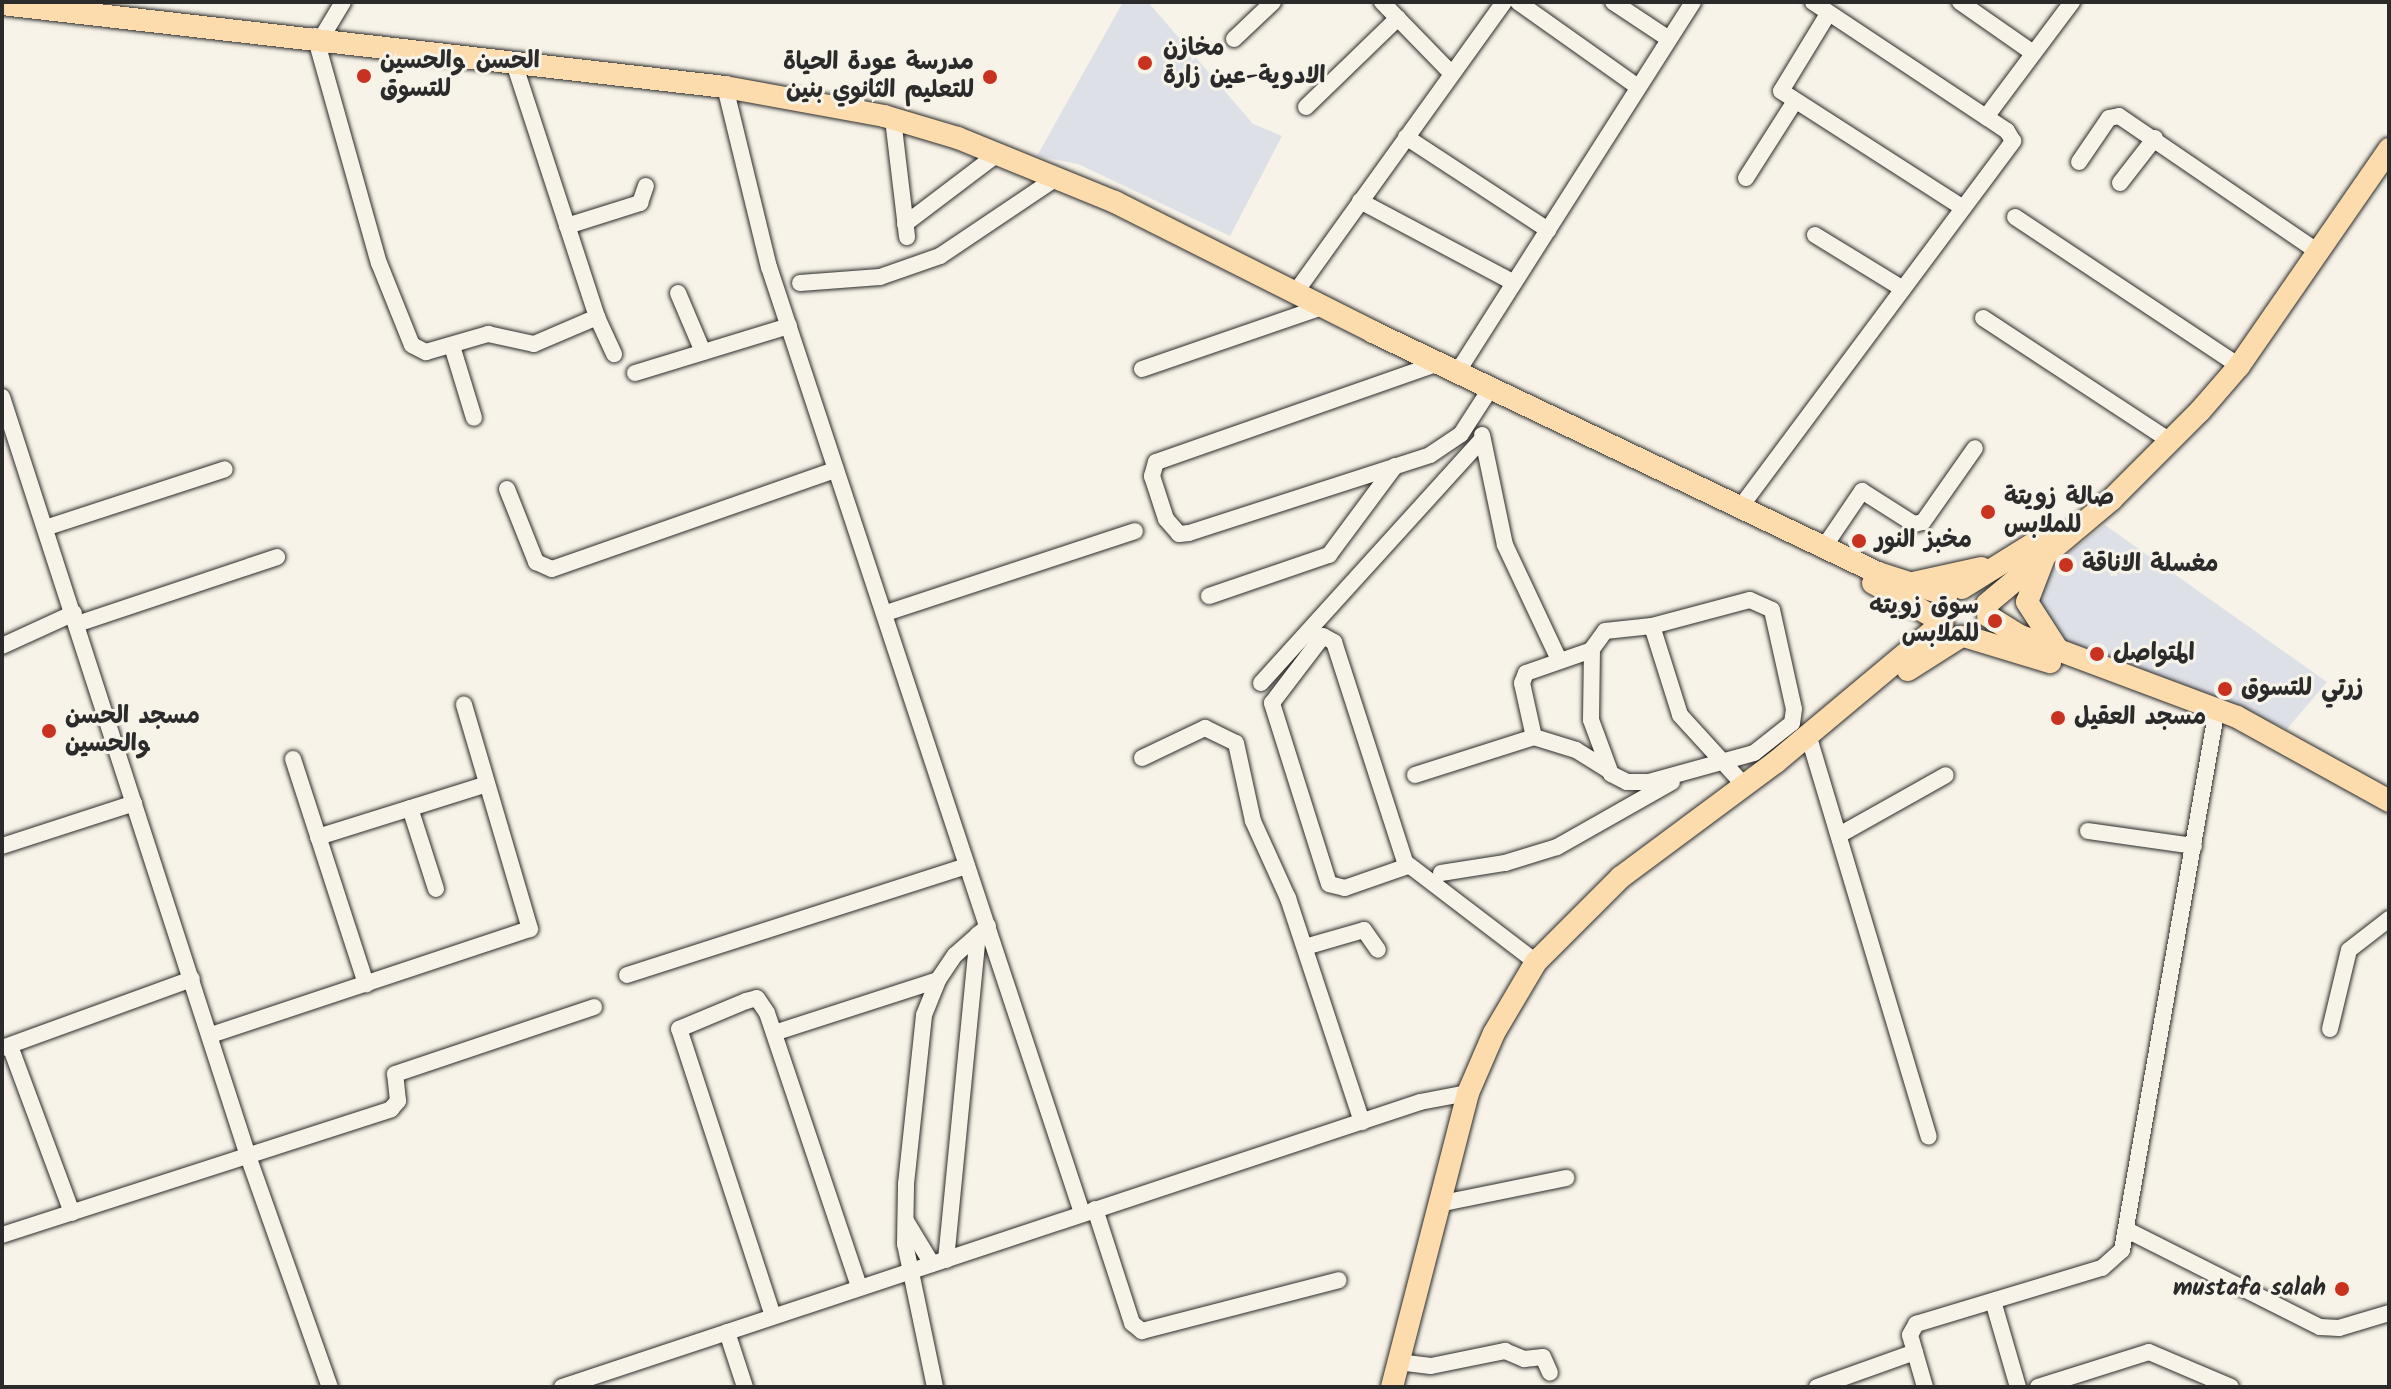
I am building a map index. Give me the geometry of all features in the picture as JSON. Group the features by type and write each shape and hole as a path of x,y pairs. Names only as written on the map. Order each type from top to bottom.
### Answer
{"main road":[{"path":"2,4 58,6 725,87 893,119 1000,152 1059,176 1322,307 1492,386 1668,474 1742,505 1824,547 1908,584 1980,594 1988,610 2008,631 2237,717 2389,801"},
{"path":"1392,1387 1468,1093 1494,1033 1536,962 1621,877 1744,785 1964,637 1983,628 1988,610 2047,551 2133,480 2172,442 2239,366 2389,149"},
{"path":"1668,474 1702,498 1942,622 1964,637 2263,733"},
{"path":"1776,762 1942,622 1954,592 2133,480"},
{"path":"2047,551 2027,602 2059,651"},
{"path":"1908,584 2012,557"}],"street":[{"path":"343,2 319,37 379,263 412,345 426,352 488,334 534,344 597,317"},
{"path":"1234,39 1273,2"},
{"path":"1382,2 1450,72"},
{"path":"1295,293 1450,72 1504,2"},
{"path":"1518,2 1638,87"},
{"path":"1613,2 1669,39"},
{"path":"1492,386 1479,409 1450,445 1395,466 1179,534 1166,519 1152,476 1156,462 1169,455 1448,367 1514,283 1693,2"},
{"path":"1742,505 2013,141 1986,117 1813,2"},
{"path":"1960,2 2033,53"},
{"path":"1986,117 2072,2"},
{"path":"1828,14 1781,85 1795,101 1963,208"},
{"path":"1306,107 1398,18"},
{"path":"514,63 597,317 614,354"},
{"path":"725,87 789,326 835,470 886,613 967,866 983,930 1132,1323 1142,1331 1339,1280"},
{"path":"1746,178 1795,101"},
{"path":"2079,162 2115,115 2155,138 2318,252"},
{"path":"893,119 906,230 1000,152"},
{"path":"1406,137 1548,230"},
{"path":"2120,183 2155,138"},
{"path":"800,283 880,277 940,256 1059,176"},
{"path":"567,226 640,203 646,186"},
{"path":"1360,201 1514,283"},
{"path":"2015,217 2239,366"},
{"path":"1815,235 1903,289"},
{"path":"678,293 703,352"},
{"path":"1142,369 1322,307"},
{"path":"1983,318 2172,442"},
{"path":"635,373 789,326"},
{"path":"452,346 474,418"},
{"path":"2,397 248,1156 330,1387"},
{"path":"1479,409 1482,439 1505,545 1559,660"},
{"path":"1261,683 1482,439"},
{"path":"1824,547 1862,491 1914,524 1923,522 1975,448"},
{"path":"1209,596 1329,555 1395,466"},
{"path":"45,528 225,469"},
{"path":"507,489 536,562 552,569 835,470"},
{"path":"886,613 1135,531"},
{"path":"2,646 75,618 277,557"},
{"path":"1415,775 1534,737 1576,750 1627,782 1649,782 1754,753 1792,723 1794,709 1772,610 1750,600 1652,626 1605,631 1592,650 1591,720 1608,770"},
{"path":"1652,626 1680,715 1744,785"},
{"path":"1408,866 1345,888 1329,884 1272,703 1323,636 1334,642 1408,866 1536,962"},
{"path":"1534,737 1523,676 1592,650"},
{"path":"211,1035 533,925 464,705"},
{"path":"1925,1387 1910,1335 1916,1324 2113,1263 2127,1230 2215,720"},
{"path":"1142,758 1205,728 1236,743 1253,821 1305,947 1362,1122"},
{"path":"1810,741 1841,834 1929,1137"},
{"path":"293,759 366,984"},
{"path":"1441,873 1557,847 1691,771"},
{"path":"1841,834 1946,775"},
{"path":"318,837 487,784"},
{"path":"2,846 134,803"},
{"path":"410,808 436,889"},
{"path":"2088,831 2194,846"},
{"path":"627,975 967,866"},
{"path":"2330,1029 2349,950 2389,919"},
{"path":"935,1387 908,1271 905,1220 924,1015 938,980 983,930"},
{"path":"939,1262 983,930"},
{"path":"1305,947 1364,930 1378,950"},
{"path":"72,1213 6,1047 192,979"},
{"path":"774,1033 938,980"},
{"path":"773,1316 679,1029 757,998 774,1033 859,1287"},
{"path":"2,1235 391,1109 398,1101 395,1074 594,1007"},
{"path":"562,1387 589,1382 859,1287 1439,1096 1468,1093"},
{"path":"1438,1204 1566,1178"},
{"path":"905,1220 939,1262"},
{"path":"2127,1230 2320,1327 2339,1328 2389,1313"},
{"path":"1993,1301 2018,1387"},
{"path":"727,1332 745,1387"},
{"path":"1398,1362 1443,1365 1500,1351 1524,1359 1543,1357 1550,1373"},
{"path":"1817,1387 1915,1352"},
{"path":"2038,1387 2149,1352 2224,1384"},
{"path":"2198,1387 2224,1384"}],"shaded area":[{"name":"مخازن الادوية-عين زارة","path":"1123,2 1148,2 1253,124 1282,136 1230,236 1078,164 1037,156"},
{"path":"2105,525 2327,682 2287,729 2035,629 2018,613 2015,598 2024,587"}],"place":[{"name":"مخازن الادوية-عين زارة","path":"1145,63"},
{"name":"الحسن والحسين للتسوق","path":"364,76"},
{"name":"مدرسة عودة الحياة للتعليم الثانوي بنين","path":"990,77"},
{"name":"صالة زويتة للملابس","path":"1988,512"},
{"name":"مخبز النور","path":"1859,541"},
{"name":"مغسلة الاناقة","path":"2066,565"},
{"name":"سوق زويته للملابس","path":"1995,621"},
{"name":"المتواصل","path":"2097,654"},
{"name":"زرتي للتسوق","path":"2225,689"},
{"name":"مسجد العقيل","path":"2058,718"},
{"name":"مسجد الحسن والحسين","path":"49,731"},
{"name":"mustafa salah","path":"2342,1289"}]}
